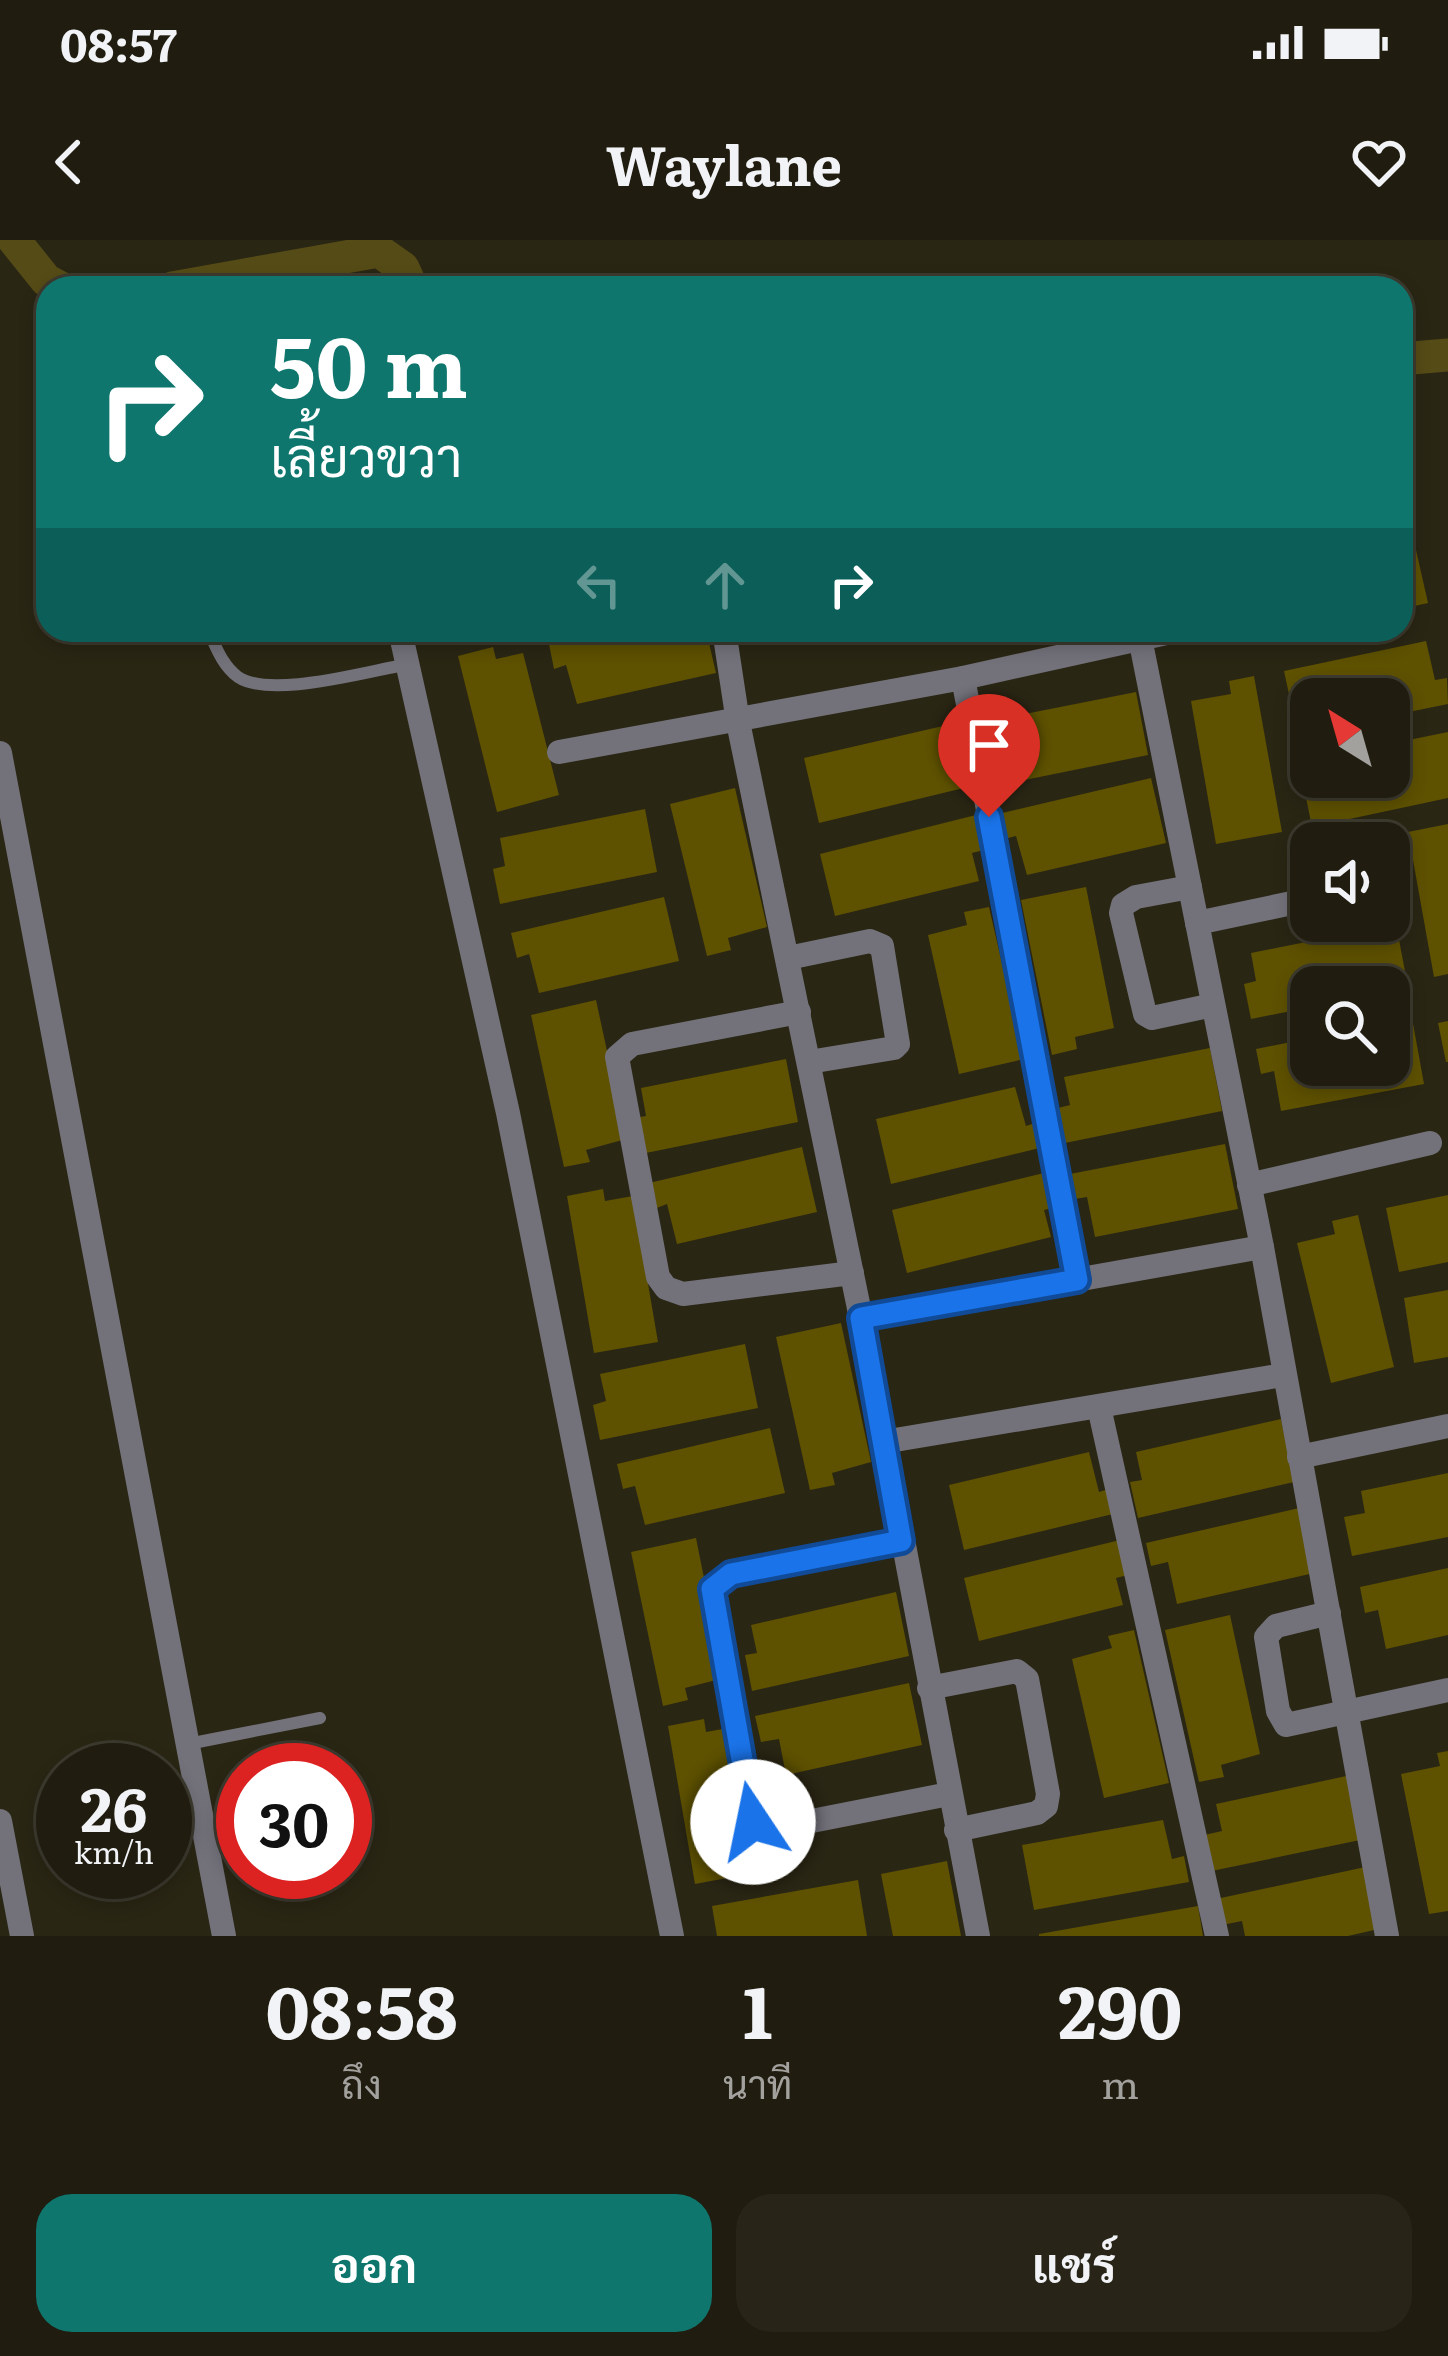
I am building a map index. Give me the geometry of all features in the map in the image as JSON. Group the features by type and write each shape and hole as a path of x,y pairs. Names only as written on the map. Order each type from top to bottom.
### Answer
{"street":[{"path":"398,642 394,666 513,1136 672,1936"},
{"path":"726,642 978,1936"},
{"path":"559,752 738,722 1122,642"},
{"path":"1141,642 1262,1246 1387,1936"},
{"path":"963,678 1077,1280"},
{"path":"0,753 188,1743"},
{"path":"1190,887 1136,897 1123,905 1121,913 1144,1014 1152,1018 1214,1005"},
{"path":"1197,923 1290,903"},
{"path":"788,958 870,940 882,946 898,1044 809,1062"},
{"path":"800,1012 632,1044 617,1058 658,1277 666,1288 683,1294 852,1273"},
{"path":"1249,1184 1430,1143"},
{"path":"861,1318 1262,1246"},
{"path":"883,1442 1283,1375"},
{"path":"1099,1407 1217,1936"},
{"path":"1299,1457 1448,1426"},
{"path":"901,1541 731,1574 712,1589 744,1778 753,1822 766,1830 950,1794"},
{"path":"1329,1613 1276,1626 1266,1637 1283,1723 1448,1690"},
{"path":"929,1688 1017,1671 1027,1678 1048,1794 1046,1807 956,1830"},
{"path":"192,1765 224,1936"},
{"path":"0,1821 22,1936"}],"lane":[{"path":"213,642 221,659 239,678 261,685 394,666"},
{"path":"192,1743 320,1718"}],"building":[{"path":"1413,537 1428,603 1413,606"},
{"path":"1426,641 1435,680 1447,678 1448,704 1410,712 1410,678 1290,678 1290,699 1284,671"},
{"path":"709,642 716,673 577,704 566,665 554,669 549,644"},
{"path":"493,647 496,659 523,653 559,795 497,812 458,656"},
{"path":"1254,676 1282,832 1216,844 1191,701 1231,694 1229,681"},
{"path":"1136,692 1148,755 990,787 984,752 996,749 990,721"},
{"path":"943,726 954,765 966,761 972,786 819,823 804,758"},
{"path":"1448,732 1448,798 1335,822 1311,822 1306,798 1410,798 1410,740"},
{"path":"1151,778 1166,843 1027,875 1016,836 1004,839 998,814"},
{"path":"735,788 767,927 728,938 731,950 707,956 670,804"},
{"path":"645,809 657,872 500,904 493,869 505,866 500,838"},
{"path":"976,815 984,850 972,853 979,881 835,916 820,854"},
{"path":"1448,824 1448,974 1434,977 1410,832"},
{"path":"1086,887 1114,1028 1075,1037 1077,1049 1052,1055 1021,900"},
{"path":"664,897 679,961 539,993 529,954 517,958 511,933"},
{"path":"989,907 1024,1059 959,1074 928,935 967,925 964,912"},
{"path":"1306,942 1399,942 1404,966 1290,966 1290,1011 1251,1019 1244,984 1256,981 1251,953"},
{"path":"596,1000 626,1139 586,1150 590,1162 564,1167 531,1015"},
{"path":"1410,1018 1424,1084 1281,1111 1274,1071 1261,1074 1256,1049 1290,1042 1290,1086 1410,1086"},
{"path":"1448,1021 1448,1062 1446,1062 1438,1023"},
{"path":"1210,1048 1222,1111 1065,1143 1058,1108 1070,1105 1064,1077"},
{"path":"786,1059 798,1122 641,1154 634,1118 646,1116 641,1088"},
{"path":"1015,1087 1026,1126 1038,1122 1044,1147 891,1184 876,1119"},
{"path":"1225,1144 1238,1209 1095,1237 1087,1197 1075,1199 1070,1174"},
{"path":"802,1147 817,1212 677,1244 667,1204 654,1209 649,1183"},
{"path":"1048,1172 1056,1207 1044,1210 1051,1237 907,1273 892,1210"},
{"path":"603,1189 605,1201 633,1196 658,1342 594,1353 567,1196"},
{"path":"1448,1195 1448,1262 1399,1272 1386,1208"},
{"path":"1358,1215 1394,1367 1331,1383 1297,1243 1335,1234 1332,1221"},
{"path":"1448,1290 1448,1357 1414,1363 1404,1298"},
{"path":"841,1323 871,1462 832,1473 835,1485 810,1490 776,1337"},
{"path":"745,1344 758,1408 600,1440 593,1405 606,1401 600,1374"},
{"path":"1281,1419 1294,1482 1138,1518 1130,1482 1142,1480 1136,1452"},
{"path":"770,1428 785,1493 645,1525 635,1486 623,1489 617,1464"},
{"path":"1089,1452 1099,1492 1112,1488 1117,1513 964,1550 949,1485"},
{"path":"1448,1473 1448,1537 1352,1556 1344,1517 1365,1513 1361,1491"},
{"path":"1299,1508 1314,1573 1177,1604 1168,1562 1151,1566 1146,1543"},
{"path":"696,1538 724,1678 685,1688 688,1700 663,1706 631,1552"},
{"path":"1120,1540 1128,1575 1116,1578 1123,1605 979,1641 964,1578"},
{"path":"1448,1568 1448,1635 1386,1649 1378,1610 1365,1613 1360,1587"},
{"path":"896,1592 909,1656 752,1691 745,1655 757,1653 751,1625"},
{"path":"1230,1615 1260,1754 1221,1765 1224,1777 1199,1782 1165,1630"},
{"path":"1134,1630 1169,1783 1104,1798 1072,1659 1112,1648 1108,1636"},
{"path":"909,1683 922,1745 786,1775 779,1739 761,1742 755,1716"},
{"path":"704,1719 706,1732 734,1727 759,1872 695,1884 668,1726"},
{"path":"1448,1751 1448,1911 1429,1914 1401,1774 1440,1766 1437,1753"},
{"path":"1351,1775 1365,1839 1207,1872 1200,1836 1222,1831 1216,1804"},
{"path":"1163,1820 1172,1859 1184,1856 1189,1882 1034,1910 1022,1845"},
{"path":"947,1861 961,1936 893,1936 881,1874"},
{"path":"1370,1866 1383,1928 1348,1936 1245,1936 1242,1921 1222,1925 1216,1899"},
{"path":"858,1880 867,1936 717,1936 712,1906"},
{"path":"1198,1906 1203,1936 1039,1936 1039,1934"}],"waterway":[{"path":"14,240 43,276"},
{"path":"239,276 379,251 407,276"},
{"path":"1413,358 1448,355"}],"route":[{"path":"753,1822 712,1589 731,1574 901,1541 861,1318 1077,1280 989,817"}]}
